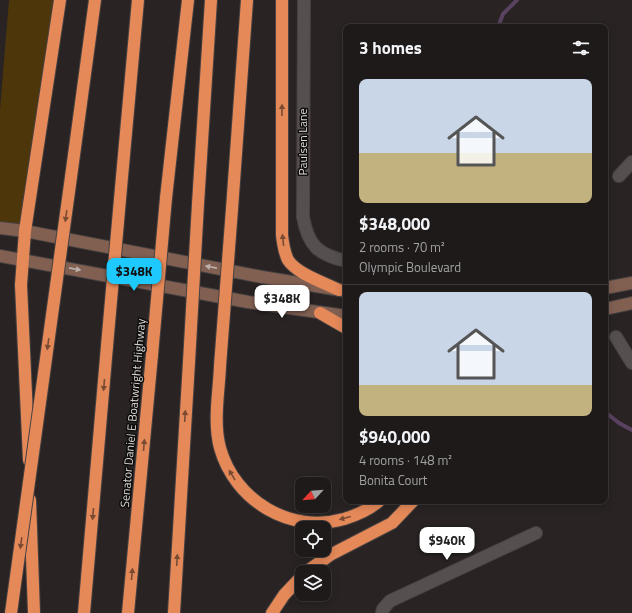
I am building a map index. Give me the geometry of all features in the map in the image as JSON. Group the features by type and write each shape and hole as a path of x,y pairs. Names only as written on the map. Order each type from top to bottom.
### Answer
{"highway":[{"path":"34,613 21,286 25,231 60,0"},
{"path":"11,613 95,0"},
{"path":"84,613 138,0"},
{"name":"Senator Daniel E Boatwright Highway","path":"128,613 166,198 188,0"},
{"path":"174,613 210,0"},
{"path":"247,0 220,366 218,435 220,447 226,464 235,480 254,500 272,512 288,518 301,521 325,522 339,520 364,512 375,504"},
{"path":"282,0 282,235 284,249 289,260 298,269 343,291"},
{"path":"320,313 343,326"},
{"path":"316,565 330,555 392,523 410,504"},
{"path":"272,613 284,595 295,583"}],"main road":[{"path":"0,228 25,231 262,277 343,291"},
{"path":"0,256 23,259 248,302 343,316"},
{"path":"608,287 632,283"},
{"path":"608,308 632,303"}],"street":[{"name":"Paulsen Lane","path":"304,0 303,217 306,231 312,244 320,252 332,258 343,260"},
{"path":"619,176 632,162"},
{"path":"616,337 632,362"},
{"path":"382,613 383,609 390,601 536,533"}],"shaded area":[{"path":"9,0 60,0 25,231 0,228 0,110"}],"waterway":[{"path":"499,24 503,14 517,0"},
{"path":"608,414 619,423 632,430"}]}
